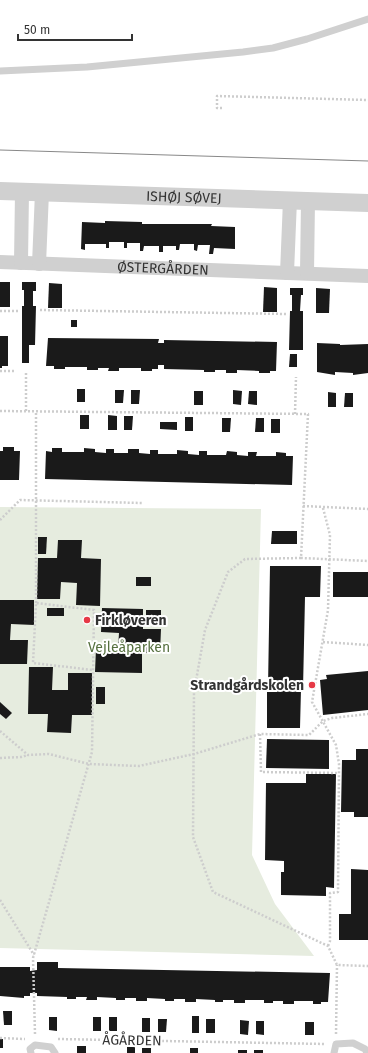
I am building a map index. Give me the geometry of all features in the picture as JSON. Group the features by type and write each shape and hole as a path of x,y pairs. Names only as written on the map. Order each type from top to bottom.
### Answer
{"street":[{"name":"ISHØJ SØVEJ","path":"0,191 368,203"},
{"path":"21,264 22,192"},
{"path":"39,264 42,192"},
{"path":"287,273 290,200"},
{"path":"306,273 308,201"},
{"name":"ØSTERGÅRDEN","path":"0,262 21,264 255,270 287,273 368,276"}],"lane":[{"path":"0,71 87,67 273,48 307,39 368,19"},
{"path":"334,1053 336,1044 353,1043 366,1049 367,1053"},
{"path":"30,1053 30,1049 35,1045 51,1047 55,1053"}],"path":[{"path":"222,108 217,108 217,96 368,100"},
{"path":"40,310 287,314"},
{"path":"0,311 18,311"},
{"path":"0,371 16,371"},
{"path":"26,372 26,411"},
{"path":"295,414 296,377"},
{"path":"36,411 36,603 33,663 93,670"},
{"path":"0,412 36,411 308,414 301,558"},
{"path":"0,520 20,500 36,499 142,503"},
{"path":"303,506 368,509"},
{"path":"323,508 330,535 328,560 328,610 312,702 336,745 339,773 338,892 330,893 330,940 328,946"},
{"path":"336,1044 337,965 328,946 213,892 193,837 194,692 205,630 228,572 245,559 301,558 368,561"},
{"path":"35,1039 34,955 92,752 94,610 36,603"},
{"path":"323,642 368,645"},
{"path":"0,758 50,754 88,764 139,766 194,754 260,734 308,735 323,722 332,718 368,714"},
{"path":"0,731 28,755"},
{"path":"260,734 261,772 339,773"},
{"path":"0,900 34,955"},
{"path":"337,965 368,966"},
{"path":"0,1038 28,1039"},
{"name":"ÅGÅRDEN","path":"54,1039 336,1044"}],"green space":[{"name":"Vejleåparken","path":"0,507 261,509 252,855 275,904 314,956 0,948"}],"building":[{"path":"105,221 142,222 142,224 212,224 211,226 235,227 235,249 214,248 213,254 209,254 210,245 198,245 197,251 194,250 194,244 180,244 179,250 176,250 176,246 163,246 163,252 159,252 159,246 144,246 143,251 140,251 140,243 127,243 127,248 124,248 124,242 109,242 109,248 106,248 106,244 85,244 85,250 81,249 82,222 105,223"},
{"path":"0,282 10,282 10,307 0,307"},
{"path":"22,282 36,282 36,291 33,291 33,306 36,306 35,345 29,345 29,363 22,363 22,306 24,306 24,290 22,290"},
{"path":"49,283 62,284 62,308 48,308"},
{"path":"264,287 277,288 277,312 263,312"},
{"path":"290,288 303,288 300,311 303,311 303,350 289,350 290,311 292,311 292,295 290,295"},
{"path":"316,288 330,289 329,313 316,313"},
{"path":"71,320 77,320 77,327 71,327"},
{"path":"0,336 8,336 8,366 2,366 2,368 0,368"},
{"path":"48,338 159,339 158,343 164,343 164,340 277,342 276,371 270,371 270,373 237,370 237,373 226,373 226,370 204,372 204,370 164,369 164,365 158,365 158,369 152,369 152,371 141,371 141,368 119,368 119,371 108,371 109,368 87,370 87,367 65,367 65,369 54,369 54,366 46,366"},
{"path":"317,343 340,345 368,344 368,373 353,375 353,373 335,372 335,375 317,372"},
{"path":"290,354 297,354 297,367 289,367"},
{"path":"77,389 85,389 85,402 77,402"},
{"path":"115,390 124,390 123,403 115,403"},
{"path":"131,390 140,390 139,404 131,404"},
{"path":"233,390 242,391 241,405 233,404"},
{"path":"194,391 203,391 203,405 194,405"},
{"path":"249,391 257,391 257,405 248,404"},
{"path":"328,392 336,393 336,407 328,407"},
{"path":"345,393 353,393 353,407 344,407"},
{"path":"80,415 89,415 89,429 80,429"},
{"path":"108,415 117,416 117,430 108,430"},
{"path":"124,416 133,416 132,430 124,430"},
{"path":"185,417 193,417 193,431 185,431"},
{"path":"222,418 231,418 230,432 222,432"},
{"path":"256,418 264,418 264,432 255,432"},
{"path":"271,419 280,419 280,433 271,433"},
{"path":"160,422 177,422 177,430 160,429"},
{"path":"3,447 14,447 14,451 20,451 19,480 0,480 0,451 3,451"},
{"path":"52,448 62,448 62,452 84,452 84,448 95,449 95,452 106,453 106,449 114,449 114,453 128,453 128,449 139,449 139,453 150,454 150,450 158,450 158,454 177,454 177,450 188,451 188,454 199,455 199,451 207,451 207,455 226,455 227,451 237,452 237,455 248,456 248,452 257,452 256,456 276,456 276,452 286,453 286,456 293,456 292,485 45,479 46,451 52,452"},
{"path":"272,531 297,531 297,544 271,544"},
{"path":"38,537 47,537 46,554 38,554"},
{"path":"58,540 82,540 81,558 101,559 100,606 76,605 77,583 61,582 60,599 37,599 38,558 57,558"},
{"path":"270,566 321,566 320,597 305,597 303,689 301,689 300,728 267,728 267,692 277,692 277,688 268,688"},
{"path":"333,572 368,572 368,597 333,597"},
{"path":"136,577 151,577 151,586 136,586"},
{"path":"0,600 34,600 34,625 11,624 10,640 28,640 27,664 0,664"},
{"path":"47,608 64,608 64,616 47,616"},
{"path":"102,608 143,609 143,629 161,629 160,653 142,653 142,673 95,672 96,648 118,649 119,633 101,632"},
{"path":"146,610 161,610 161,619 146,618"},
{"path":"29,667 53,667 52,690 68,690 68,673 92,673 92,715 72,715 71,733 47,732 48,714 28,714"},
{"path":"368,671 368,710 323,715 320,680 327,679 326,675"},
{"path":"96,687 105,687 105,704 96,704"},
{"path":"0,702 12,713 6,719 0,714"},
{"path":"267,739 329,740 329,769 266,768"},
{"path":"356,749 368,749 368,817 354,817 354,812 341,812 342,760 356,760"},
{"path":"306,774 336,774 334,888 326,887 326,896 281,895 281,872 284,872 284,861 265,860 266,783 306,783"},
{"path":"351,869 368,870 368,940 339,940 339,914 351,914"},
{"path":"37,962 58,962 58,968 330,973 328,1002 313,1004 313,1001 294,1001 294,1004 283,1004 283,1001 264,1003 264,1000 245,1000 245,1003 234,1003 234,1000 215,1002 215,1000 196,999 196,1002 185,1002 185,999 165,1001 165,999 147,998 147,1001 136,1001 136,998 116,1000 116,998 97,997 97,1000 86,1000 87,997 67,999 67,997 37,996 37,993 30,993 30,996 24,996 24,998 0,996 0,967 30,967 30,971 37,970"},
{"path":"3,1011 12,1011 12,1025 4,1025"},
{"path":"192,1016 199,1016 199,1033 192,1033"},
{"path":"49,1017 57,1017 57,1031 49,1030"},
{"path":"93,1017 101,1017 101,1031 93,1031"},
{"path":"109,1017 117,1017 117,1031 109,1031"},
{"path":"142,1018 150,1018 150,1032 142,1032"},
{"path":"158,1019 167,1019 166,1032 158,1032"},
{"path":"206,1019 215,1019 215,1033 206,1033"},
{"path":"240,1020 249,1021 248,1035 240,1034"},
{"path":"256,1021 264,1021 264,1035 256,1034"},
{"path":"305,1022 314,1022 314,1035 305,1035"},
{"path":"0,1039 3,1039 3,1048 0,1048"},
{"path":"77,1046 86,1046 86,1053 77,1053"},
{"path":"127,1047 135,1047 135,1053 127,1053"},
{"path":"142,1048 151,1048 151,1053 142,1053"},
{"path":"190,1048 198,1048 198,1053 190,1053"},
{"path":"238,1050 247,1050 247,1053 238,1053"},
{"path":"254,1050 263,1050 263,1053 254,1053"}],"tram line":[{"path":"0,150 368,161"}],"place":[{"name":"Firkløveren","path":"87,620"},
{"name":"Strandgårdskolen","path":"312,685"}]}
